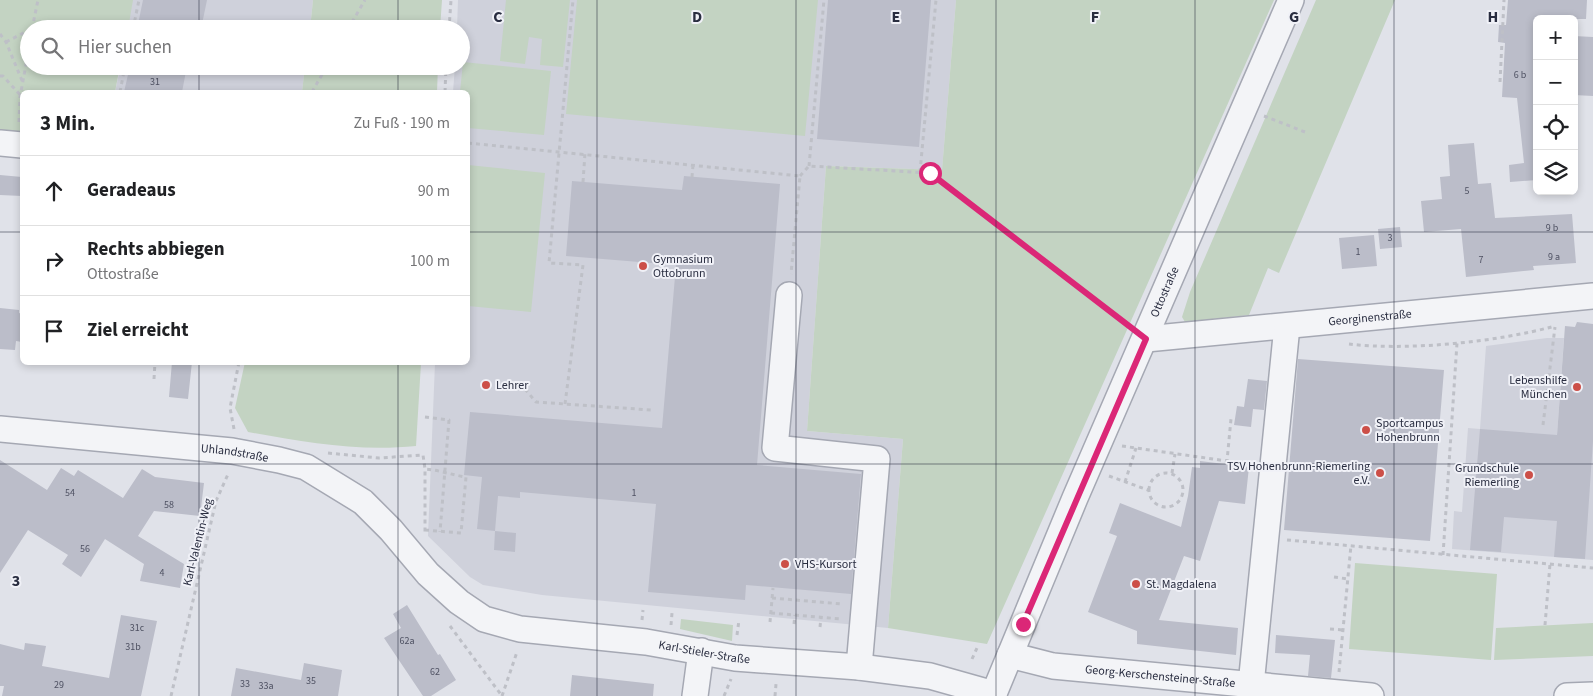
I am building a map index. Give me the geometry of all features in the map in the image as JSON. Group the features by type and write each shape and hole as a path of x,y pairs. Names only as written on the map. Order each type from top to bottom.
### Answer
{"street":[{"name":"Ottostraße","path":"994,695 1291,0"},
{"path":"789,295 775,448 877,459 859,667"},
{"name":"Georginenstraße","path":"1146,339 1593,296"},
{"path":"1251,685 1287,326"},
{"name":"Uhlandstraße","path":"0,429 232,451 306,467 363,502 391,530 428,574"},
{"name":"Karl-Stieler-Straße","path":"428,574 459,602 484,619 520,629 646,642 734,658 859,667 930,676 994,695"},
{"path":"695,696 701,651"},
{"name":"Georg-Kerschensteiner-Straße","path":"1010,655 1137,686 1251,685 1371,696"},
{"path":"1567,696 1593,695"}],"path":[{"path":"33,20 38,0"},
{"path":"135,20 139,0"},
{"path":"353,20 365,0"},
{"path":"450,20 451,0"},
{"path":"565,404 583,265 549,263 573,0"},
{"path":"789,295 800,176 809,166 824,0"},
{"path":"920,172 936,0"},
{"path":"1500,82 1504,0"},
{"path":"0,34 6,42 23,85"},
{"path":"6,42 20,35"},
{"path":"22,90 25,75"},
{"path":"120,90 123,75"},
{"path":"313,90 322,75"},
{"path":"445,90 446,75"},
{"path":"0,76 3,76 20,96"},
{"path":"13,144 20,103"},
{"path":"1245,109 1305,132"},
{"path":"470,143 585,153 800,176"},
{"path":"583,182 585,153"},
{"path":"692,177 693,165"},
{"path":"809,166 930,173 1146,339"},
{"path":"1543,425 1555,326 1556,300"},
{"path":"1345,344 1365,346 1457,343 1534,332 1555,326"},
{"path":"1443,555 1457,343"},
{"path":"154,379 155,365"},
{"name":"Karl-Valentin-Weg","path":"171,696 216,501 228,476 234,428 230,408 238,365"},
{"path":"525,389 536,402 652,410"},
{"path":"425,417 449,420 440,532"},
{"path":"1121,446 1227,460 1231,419"},
{"path":"1125,482 1136,448"},
{"path":"321,452 379,458 423,455 425,469 425,537"},
{"path":"1172,473 1175,454"},
{"path":"425,469 437,470 446,475 466,477 461,532 425,530"},
{"path":"1163,472 1172,473 1179,478 1183,485 1183,494 1179,501 1172,506 1164,508 1156,505 1150,498 1148,490 1150,482 1155,476 1163,472"},
{"path":"1108,476 1148,490"},
{"path":"1266,538 1593,568"},
{"path":"1333,694 1343,630 1351,545"},
{"path":"1545,626 1550,564"},
{"path":"1334,577 1348,579"},
{"path":"770,622 773,588"},
{"path":"772,598 846,605"},
{"path":"671,627 672,613"},
{"path":"771,613 844,620"},
{"path":"794,624 795,615"},
{"path":"820,627 822,618"},
{"path":"446,620 502,696"},
{"path":"1330,628 1343,630"},
{"path":"972,659 977,648"},
{"path":"502,696 518,650"},
{"path":"775,696 776,686"}],"shaded area":[{"path":"102,0 313,0 311,20 99,20"},
{"name":"Gymnasium Ottobrunn","path":"458,0 956,0 942,170 826,166 807,431 903,439 888,628 542,595 483,585 470,577 428,536 435,365 470,365 470,90 453,90 454,75 470,75 470,20 457,20"},
{"path":"119,75 304,75 302,90 115,90"},
{"name":"Grundschule Riemerling","path":"1547,338 1564,338 1557,435 1593,438 1593,560 1452,549 1454,511 1462,512 1468,428 1480,429 1486,346"}],"green space":[{"path":"0,0 133,0 130,20 20,20 20,75 118,75 115,90 20,90 20,135 0,134"},
{"path":"313,0 442,0 441,20 311,20"},
{"path":"506,0 570,0 563,67 540,65 542,39 529,37 525,64 500,61"},
{"path":"577,0 818,0 805,136 566,114"},
{"path":"956,0 1274,0 987,644 888,628 903,439 807,431 826,166 942,170"},
{"path":"1316,0 1395,0 1279,273 1268,268 1249,315 1185,322 1182,317 1190,292"},
{"path":"470,63 551,71 544,135 470,128 470,90 460,90 462,75 470,75"},
{"path":"304,75 438,75 437,90 302,90"},
{"path":"470,165 545,173 531,312 470,306"},
{"path":"244,365 421,365 416,446 394,448 352,447 248,432 235,408"},
{"path":"1355,563 1497,574 1491,660 1349,649"},
{"path":"681,619 733,625 732,641 680,629"},
{"path":"1593,623 1593,656 1494,660 1496,628"}],"building":[{"path":"143,0 207,0 203,20 139,20"},
{"path":"828,0 931,0 919,147 817,139"},
{"path":"1508,0 1587,0 1586,19 1578,19 1578,15 1533,15 1533,180 1510,182 1509,165 1524,163 1517,98 1502,97 1505,43 1498,42 1499,25 1506,25"},
{"path":"1578,36 1593,37 1593,96 1578,95"},
{"path":"128,75 185,75 182,90 124,90"},
{"path":"1474,143 1478,184 1491,183 1495,218 1572,214 1576,263 1533,266 1534,270 1466,277 1461,229 1424,232 1421,201 1442,199 1440,177 1450,176 1448,145"},
{"path":"0,175 20,177 20,196 0,195"},
{"path":"684,176 780,184 757,465 861,474 851,594 746,585 745,600 648,592 656,504 520,492 520,498 498,496 495,531 477,529 482,477 464,475 470,412 662,428 676,265 566,256 572,181 682,190"},
{"path":"1400,227 1402,247 1380,249 1378,229"},
{"path":"1374,235 1377,266 1342,269 1339,238"},
{"path":"0,308 19,310 20,342 16,341 15,350 0,349"},
{"path":"1577,322 1593,324 1593,441 1585,559 1554,557 1557,521 1504,517 1501,552 1470,550 1480,429 1557,435 1565,326 1575,327"},
{"name":"Sportcampus Hohenbrunn","path":"1298,359 1444,370 1430,541 1284,530"},
{"path":"172,365 192,365 188,399 169,397"},
{"path":"1248,379 1267,381 1264,410 1253,409 1251,427 1234,425 1237,406 1244,407"},
{"path":"0,460 47,490 61,468 74,476 78,470 123,498 142,469 155,477 204,483 200,516 154,511 138,536 184,564 180,588 140,581 144,564 105,539 81,577 62,564 68,555 28,530 0,573"},
{"path":"1200,461 1249,467 1245,504 1219,501 1200,561 1184,556 1159,620 1238,628 1236,655 1137,644 1137,631 1088,612 1117,536 1109,533 1120,503 1181,527 1192,467 1200,468"},
{"path":"495,531 516,533 515,552 494,550"},
{"path":"407,605 456,680 431,696 423,696 384,638 401,628 393,614"},
{"path":"121,615 157,621 141,696 2,696 4,686 0,686 0,644 24,650 25,643 46,646 42,666 109,678"},
{"path":"1276,635 1335,640 1331,678 1308,676 1310,655 1275,653"},
{"path":"304,663 342,670 338,696 231,696 236,668 301,680"},
{"path":"572,675 654,684 653,696 570,696"}],"place":[{"name":"Gymnasium Ottobrunn","path":"643,266"},
{"name":"Lehrer","path":"486,385"},
{"name":"Lebenshilfe München","path":"1577,387"},
{"name":"Sportcampus Hohenbrunn","path":"1366,430"},
{"name":"TSV Hohenbrunn-Riemerling e.V.","path":"1380,473"},
{"name":"Grundschule Riemerling","path":"1529,475"},
{"name":"VHS-Kursort","path":"785,564"},
{"name":"St. Magdalena","path":"1136,584"}],"route":[{"path":"930,173 1146,339 1023,624"}]}
